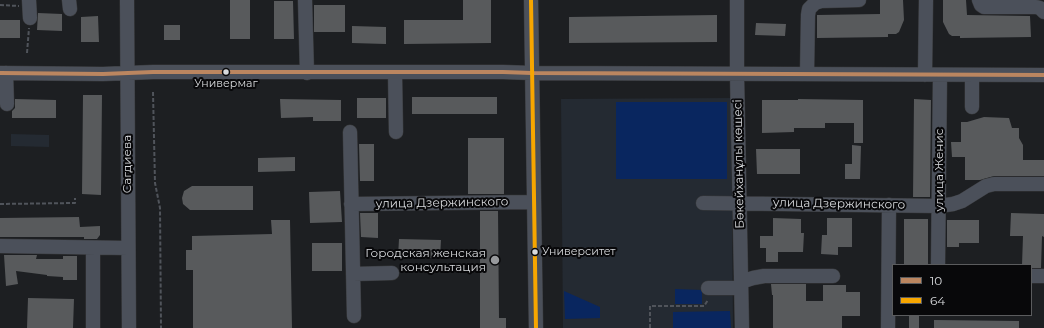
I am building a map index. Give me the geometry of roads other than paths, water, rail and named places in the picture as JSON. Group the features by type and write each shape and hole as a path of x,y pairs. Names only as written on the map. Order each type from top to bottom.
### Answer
{"street":[{"name":"Сагдиева","path":"127,0 129,328"},
{"path":"304,0 307,73"},
{"path":"530,0 536,328"},
{"name":"Бөкейханұлы көшесі","path":"737,0 742,328"},
{"path":"807,74 808,14 812,5 821,1 859,0"},
{"path":"925,75 926,0"},
{"path":"979,0 981,5 984,7 1036,7 1040,8 1044,12"},
{"path":"7,104 3,73 503,72 1044,75"},
{"path":"395,73 396,132"},
{"path":"972,74 972,107"},
{"name":"улица Женис","path":"938,264 940,75"},
{"path":"350,132 354,316"},
{"name":"улица Дзержинского","path":"703,203 740,202 939,206 958,202 986,186 994,184 1044,184"},
{"name":"улица Дзержинского","path":"351,204 534,202"},
{"path":"888,328 890,205"},
{"path":"0,246 128,248"},
{"path":"93,248 93,328"},
{"path":"353,274 392,273"},
{"path":"708,288 741,285 753,278 764,276 833,276"},
{"path":"1032,276 1044,276"}],"place":[{"name":"Универмаг","path":"226,72"},
{"name":"Университет","path":"535,252"},
{"name":"Городская женская консультация","path":"495,260"}]}
